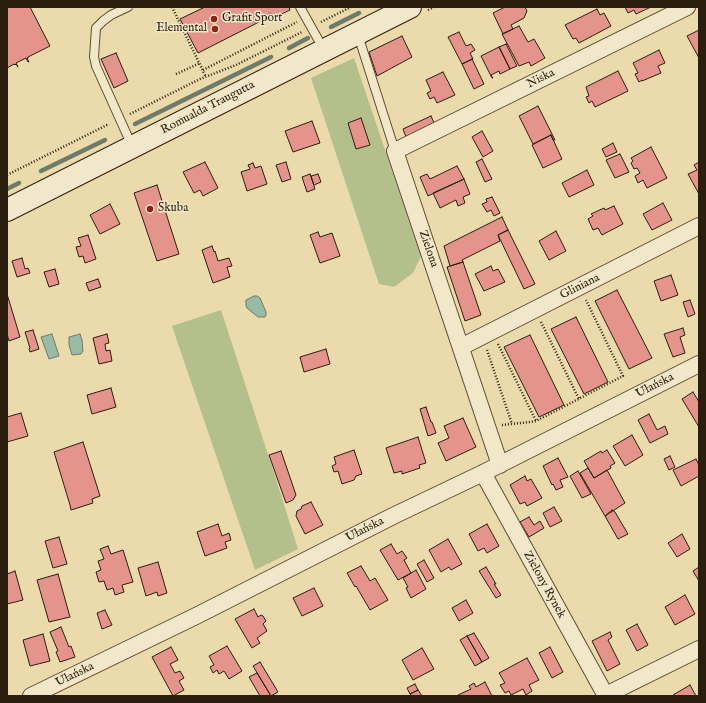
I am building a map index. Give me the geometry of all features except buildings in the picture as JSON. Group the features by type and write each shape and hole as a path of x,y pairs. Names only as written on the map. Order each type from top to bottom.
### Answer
{"street":[{"name":"Romualda Traugutta","path":"7,210 410,7"},
{"name":"Niska","path":"395,151 686,7"},
{"name":"Zielona","path":"395,151 500,465"},
{"name":"Gliniana","path":"461,347 699,226"},
{"name":"Ułańska","path":"31,696 196,616 393,516 500,465 699,364"},
{"name":"Zielony Rynek","path":"482,473 605,696"},
{"path":"605,696 699,649"}],"lane":[{"path":"128,7 111,15 96,28 94,57 96,66 132,146"},
{"path":"300,7 324,51"},
{"name":"Zielona","path":"357,34 395,151"}],"path":[{"path":"172,7 206,76"},
{"path":"7,175 206,76 236,65 351,7"},
{"path":"203,70 306,17"},
{"path":"176,74 200,63"},
{"path":"487,426 536,421 623,376 580,287"},
{"path":"535,309 579,399"},
{"path":"487,334 536,421"},
{"path":"487,334 512,424"}],"shaded area":[{"path":"354,58 421,256 413,273 394,287 379,284 311,78"},
{"path":"254,296 260,298 266,312 265,317 258,317 247,308 246,300"},
{"path":"221,310 298,549 255,570 172,326"},
{"path":"52,334 59,356 49,359 41,337"},
{"path":"80,334 83,351 81,354 72,355 69,345 69,337"}],"waterway":[{"path":"331,27 359,13"},
{"path":"289,48 308,38"},
{"path":"135,124 271,57"},
{"path":"41,171 105,140"},
{"path":"7,189 19,183"}],"place":[{"name":"Grafit Sport","path":"214,19"},
{"name":"Elemental","path":"215,29"},
{"name":"Skuba","path":"150,209"}]}
